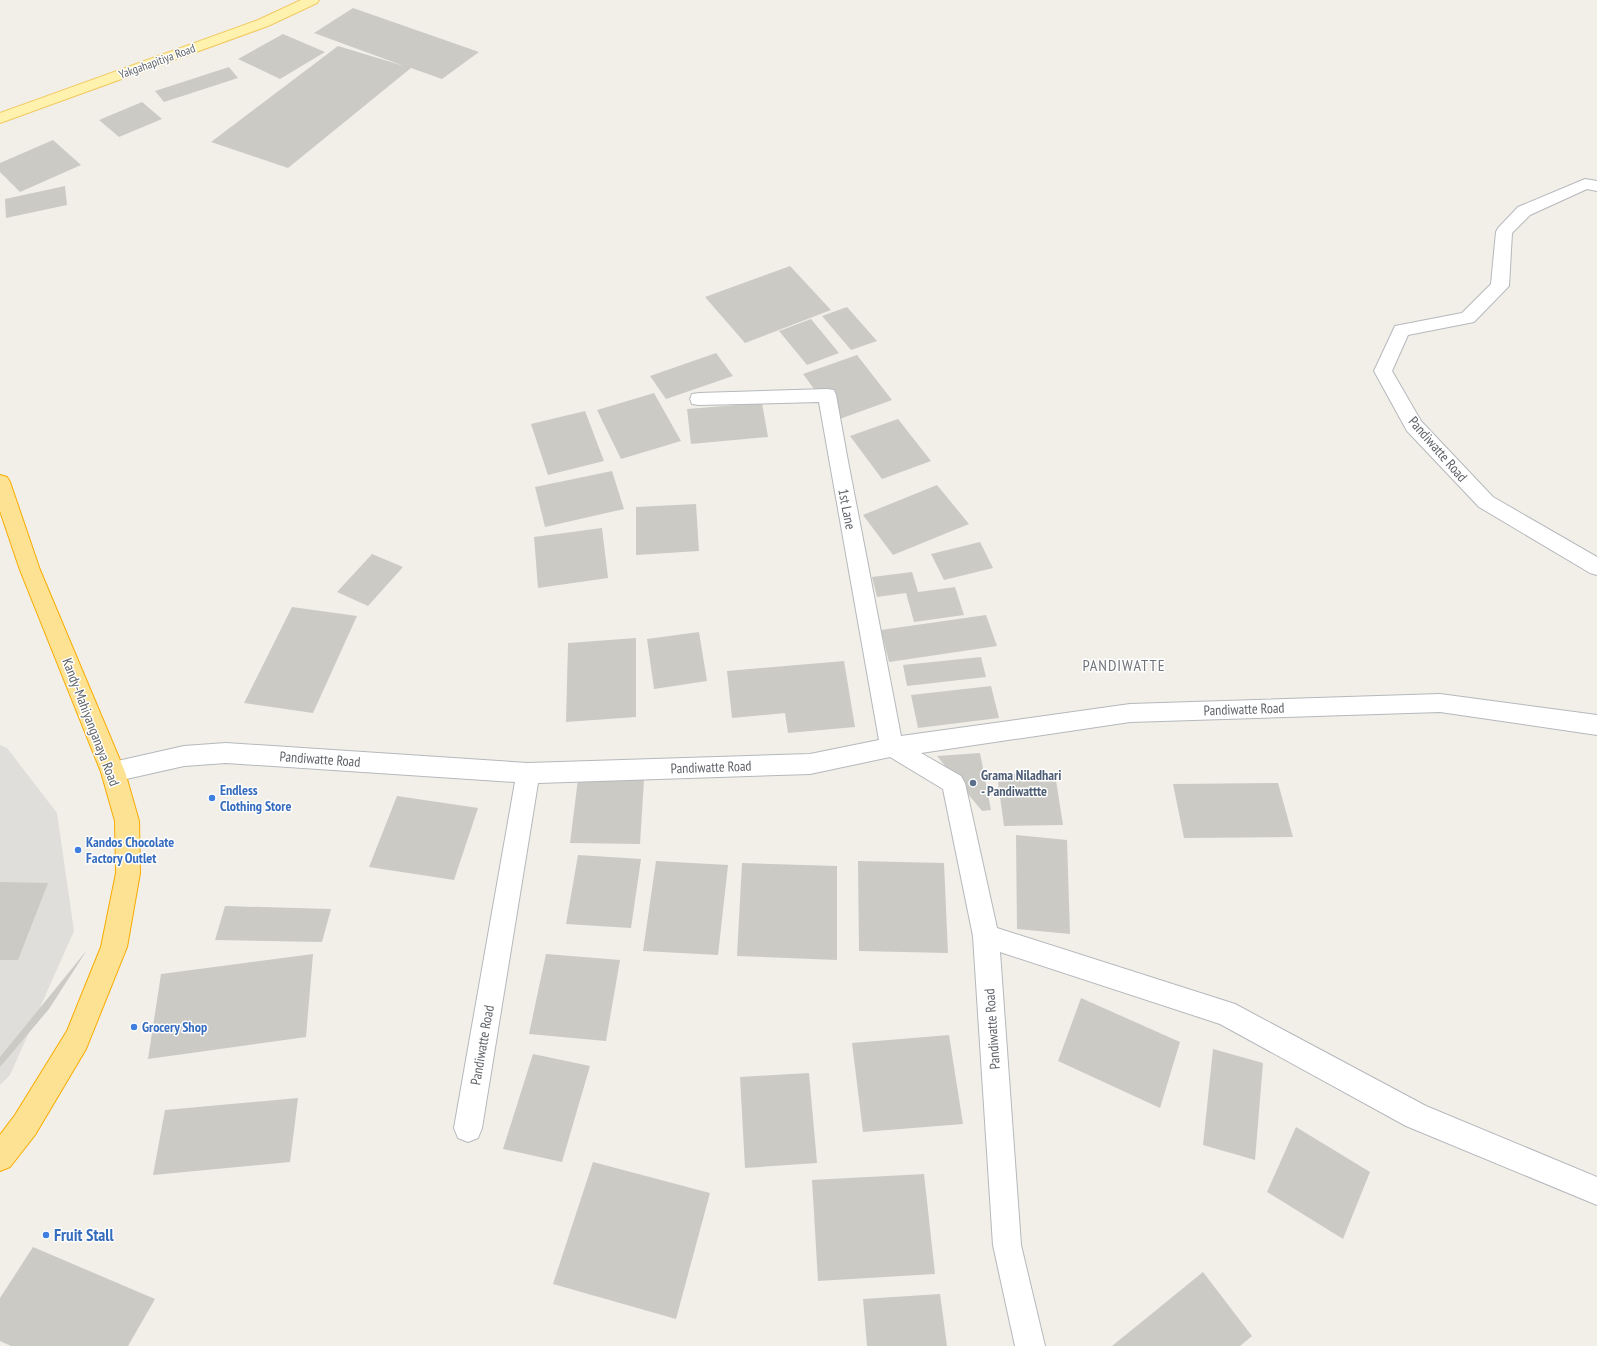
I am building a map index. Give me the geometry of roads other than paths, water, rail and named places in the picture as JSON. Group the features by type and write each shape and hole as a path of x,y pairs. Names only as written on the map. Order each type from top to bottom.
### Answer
{"highway":[{"name":"Kandy-Mahiyanganaya Road","path":"0,482 30,570 113,772 127,821 128,873 114,947 77,1040 25,1124 0,1157"}],"main road":[{"name":"Yakgahapitiya Road","path":"0,118 263,23 312,0"}],"street":[{"name":"Pandiwatte Road","path":"1597,186 1584,184 1524,210 1504,232 1500,286 1468,318 1401,330 1383,371 1414,426 1486,502 1597,567"},
{"name":"1st Lane","path":"699,399 827,395 837,456 892,747"},
{"name":"Pandiwatte Road","path":"113,772 184,756 226,754 528,773 810,764 892,747 1130,713 1440,703 1597,725"},
{"name":"Pandiwatte Road","path":"892,747 953,783 986,936 1007,1245 1030,1346"},
{"name":"Pandiwatte Road","path":"468,1128 528,773"},
{"path":"986,936 1226,1013 1416,1116 1597,1191"}],"place":[{"name":"Grama Niladhari - Pandiwattte","path":"973,783"},
{"name":"Endless Clothing Store","path":"212,798"},
{"name":"Kandos Chocolate Factory Outlet","path":"78,850"},
{"name":"Grocery Shop","path":"134,1027"},
{"name":"Fruit Stall","path":"46,1235"}],"district":[{"name":"PANDIWATTE","path":"1124,665"}]}
